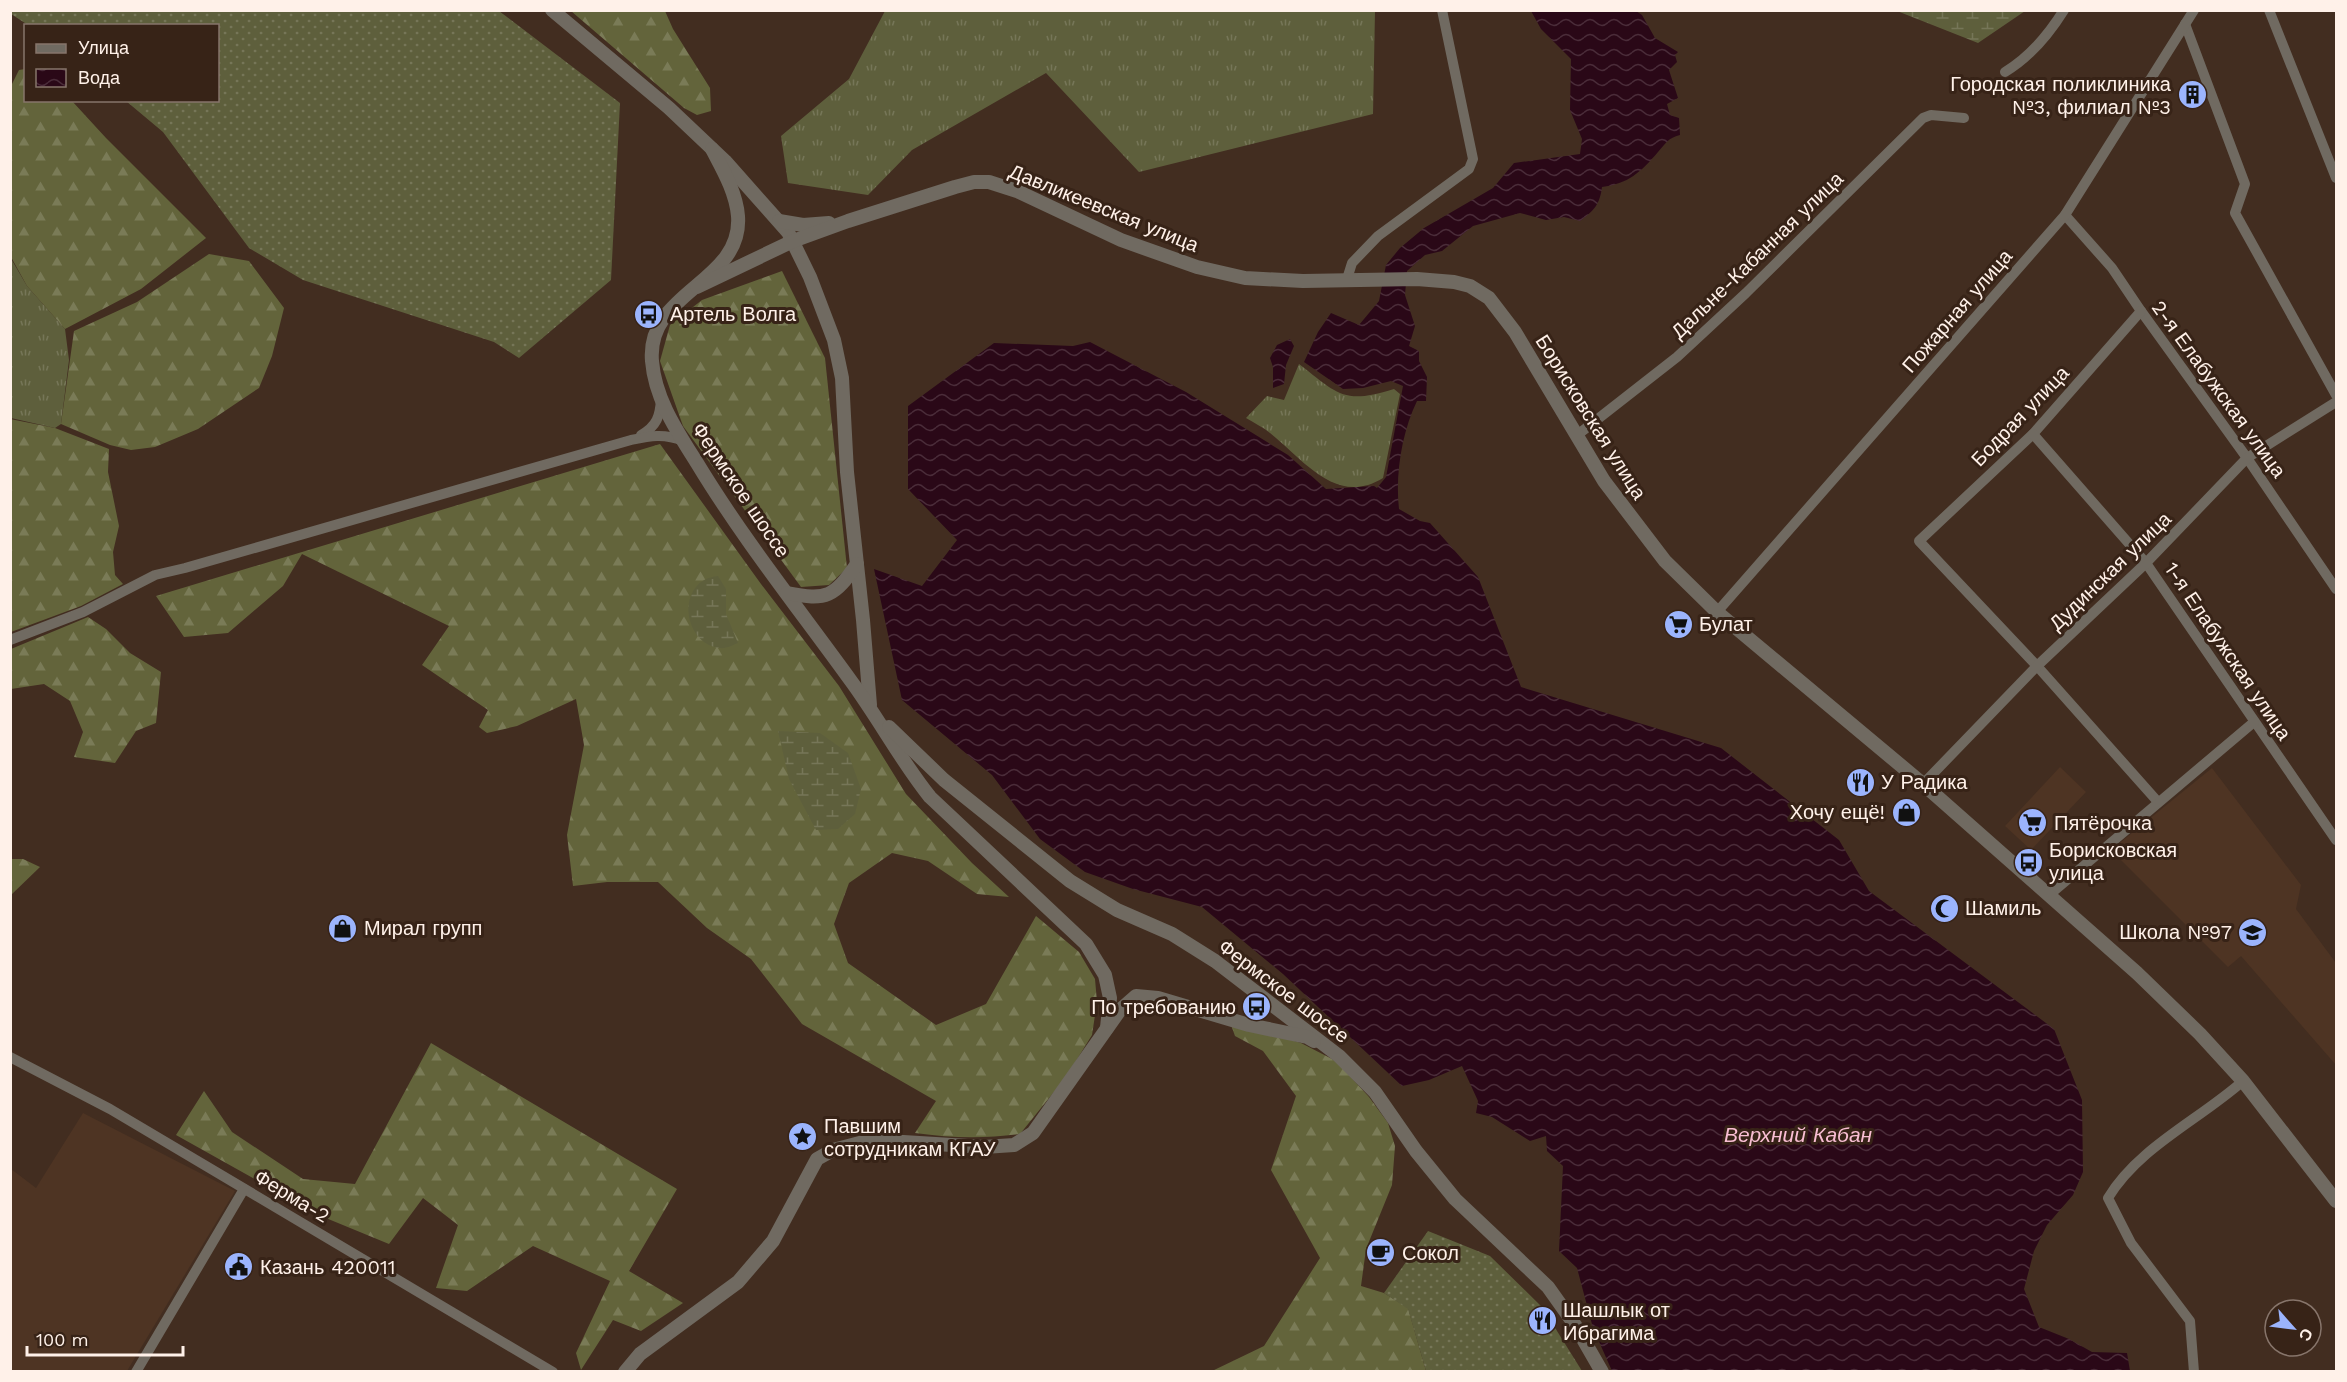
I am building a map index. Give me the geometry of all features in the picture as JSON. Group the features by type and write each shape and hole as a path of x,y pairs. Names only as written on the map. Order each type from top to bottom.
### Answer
{"street":[{"name":"Фермское шоссе","path":"552,10 669,108 712,149 779,221 793,242 825,313 834,340 842,378 847,472 872,711 944,780 1070,881 1117,910 1172,934 1215,961 1339,1056 1375,1092 1416,1151 1455,1199 1548,1287 1575,1325 1602,1371"},
{"path":"1347,279 1352,263 1378,236 1469,169 1473,159 1442,10"},
{"path":"2005,72 2019,64 2050,32 2064,10"},
{"name":"Пожарная улица","path":"1717,612 2065,215 2194,10"},
{"path":"2269,10 2337,178"},
{"path":"2185,24 2244,184 2235,213 2337,395"},
{"name":"Дальне-Кабанная улица","path":"1576,436 1677,357 1746,293 1923,118 1931,115 1964,118"},
{"name":"Фермское шоссе","path":"712,149 731,186 738,216 737,234 727,256 697,286 670,308 656,332 651,359 661,399 683,441 723,507 872,711 930,797 1086,944 1105,975 1110,998 1107,1028"},
{"name":"Давликеевская улица","path":"849,221 956,187 989,182 1017,191 1120,240 1197,267 1245,278 1303,281 1417,279 1454,282 1470,286 1490,298"},
{"name":"2-я Елабужская улица","path":"2065,215 2112,267 2337,589"},
{"path":"779,221 803,225 849,221"},
{"name":"Фермское шоссе","path":"697,286 793,242 849,221"},
{"name":"Борисковская улица","path":"1490,298 1515,332 1604,481 1665,561 1717,612 1923,784 2137,973 2243,1080 2337,1201"},
{"name":"Бодрая улица","path":"2037,666 1919,541 2032,434 2141,311"},
{"path":"631,440 653,428 659,416 661,399"},
{"name":"Дудинская улица","path":"1923,784 2037,666 2146,563 2247,458 2337,402"},
{"name":"1-я Елабужская улица","path":"2032,434 2146,563 2337,840"},
{"path":"10,640 82,612 155,574 185,568 631,440 656,435 674,437 683,441"},
{"path":"787,593 810,598 830,594 844,583 857,564"},
{"path":"2037,666 2158,802"},
{"path":"2048,896 2254,722"},
{"path":"626,1371 640,1354 738,1282 773,1241 817,1159 848,1145 871,1140 984,1147 1014,1145 1032,1133 1120,1010 1136,996 1158,998 1249,1025 1307,1037 1339,1056"},
{"name":"Ферма-2","path":"10,1056 110,1108 554,1371"},
{"path":"2194,1371 2190,1321 2131,1243 2108,1198 2116,1185 2134,1167 2243,1080"},
{"path":"136,1371 244,1189"}],"shaded area":[{"path":"2060,767 2086,792 2031,850 2005,826"},
{"name":"Школа №97","path":"2212,768 2301,885 2296,909 2336,963 2336,1065 2241,956 2228,967 2111,850"},
{"path":"83,1113 235,1191 127,1371 11,1371 11,1169 36,1188"}],"green space":[{"path":"10,11 499,11 620,103 611,280 519,358 494,342 303,280 249,248 163,132 127,102 219,102 219,24 26,24"},
{"path":"571,11 665,11 673,29 710,88 711,111 697,115 684,108"},
{"path":"885,11 1375,11 1373,114 1139,172 1046,73 912,150 868,195 788,183 781,136 849,79"},
{"path":"1897,11 2025,11 1978,43"},
{"path":"24,69 24,102 73,102 206,238 141,289 65,329 27,286 11,257 11,86 19,70"},
{"path":"209,254 249,261 284,308 272,356 259,388 198,429 155,447 131,450 110,445 61,424 74,331 137,302"},
{"path":"10,257 27,286 65,329 69,360 61,424 55,428 11,418"},
{"path":"782,271 825,358 847,568 829,585 801,587 683,426 660,361 670,325 702,300"},
{"path":"1299,364 1323,383 1342,394 1363,396 1394,389 1400,394 1383,478 1366,485 1350,487 1335,483 1321,476 1267,431 1246,418 1267,396 1284,400"},
{"path":"10,419 55,428 109,449 108,472 119,526 113,552 115,575 123,584 81,606 11,632"},
{"path":"660,444 761,584 839,686 906,794 972,863 1009,897 977,894 928,861 892,853 849,883 834,924 848,963 936,1025 986,1004 1036,916 1079,952 1095,979 1097,1002 1092,1035 1066,1077 1020,1134 967,1137 915,1133 936,1101 802,1024 751,959 707,928 658,882 607,882 573,886 567,835 584,745 576,699 517,726 487,733 479,727 488,710 422,665 449,626 302,554 283,586 228,633 184,637 156,596"},
{"path":"718,576 726,589 726,614 738,643 722,648 707,644 698,636 691,625 689,612 690,599 695,588 704,580"},
{"path":"88,617 106,629 130,653 161,672 156,723 136,731 115,763 74,757 83,732 70,701 44,684 11,689 11,649"},
{"path":"778,731 820,733 848,753 861,789 855,814 838,829 816,830 789,779"},
{"path":"11,859 23,859 40,867 11,895"},
{"path":"1230,1022 1301,1043 1336,1061 1369,1097 1388,1123 1395,1146 1392,1185 1366,1249 1361,1286 1384,1293 1408,1308 1426,1371 1210,1372 1264,1346 1320,1258 1271,1170 1296,1096 1263,1051 1235,1036"},
{"path":"431,1043 677,1189 629,1271 683,1303 641,1331 613,1320 581,1370 576,1353 610,1281 533,1246 467,1291 436,1288 458,1225 423,1198 389,1244 321,1216 176,1135 204,1091 232,1132 303,1179 355,1184"},
{"path":"1428,1231 1490,1256 1542,1307 1582,1371 1426,1371 1408,1309 1384,1293"}],"water":[{"name":"Верхний Кабан","path":"1531,11 1636,11 1642,15 1655,38 1678,52 1675,55 1677,62 1669,70 1678,98 1667,104 1670,115 1679,118 1680,135 1668,141 1646,165 1627,180 1602,187 1596,207 1580,221 1564,217 1546,220 1520,213 1473,226 1442,251 1425,255 1407,271 1405,295 1415,326 1409,346 1419,351 1419,361 1427,377 1426,401 1417,401 1407,426 1401,454 1398,482 1399,509 1420,521 1430,523 1478,577 1521,687 1721,748 1839,840 1869,891 2054,1029 2082,1100 2083,1172 2073,1195 2047,1225 2034,1251 2024,1289 2039,1327 2069,1339 2092,1352 2127,1353 2130,1371 1612,1371 1593,1328 1577,1268 1559,1251 1563,1166 1547,1151 1546,1136 1530,1141 1492,1117 1476,1113 1478,1101 1462,1066 1429,1080 1402,1086 1283,974 1202,907 1133,889 1085,872 1040,839 992,775 902,700 874,569 922,586 957,540 908,489 908,406 994,343 1073,346 1090,342 1186,392 1288,455 1326,489 1374,486 1377,488 1386,477 1403,386 1391,381 1363,388 1343,389 1304,362 1318,332 1331,313 1359,325 1379,301 1386,265 1400,248 1424,228 1493,188 1514,163 1580,154 1582,139 1570,110 1571,59 1541,29"},
{"path":"1290,339 1294,346 1286,365 1284,384 1273,388 1273,367 1270,358 1277,345"}],"place":[{"name":"Городская поликлиника №3, филиал №3","path":"2192,95"},
{"name":"Артель Волга","path":"649,314"},
{"name":"Булат","path":"1678,624"},
{"name":"У Радика","path":"1860,782"},
{"name":"Хочу ещё!","path":"1906,812"},
{"name":"Пятёрочка","path":"2033,823"},
{"name":"Борисковская улица","path":"2028,862"},
{"name":"Шамиль","path":"1944,908"},
{"name":"Мирал групп","path":"343,928"},
{"name":"Школа №97","path":"2253,932"},
{"name":"По требованию","path":"1257,1007"},
{"name":"Павшим сотрудникам КГАУ","path":"803,1137"},
{"name":"Сокол","path":"1381,1253"},
{"name":"Казань 420011","path":"239,1267"},
{"name":"Шашлык от Ибрагима","path":"1542,1321"}]}
